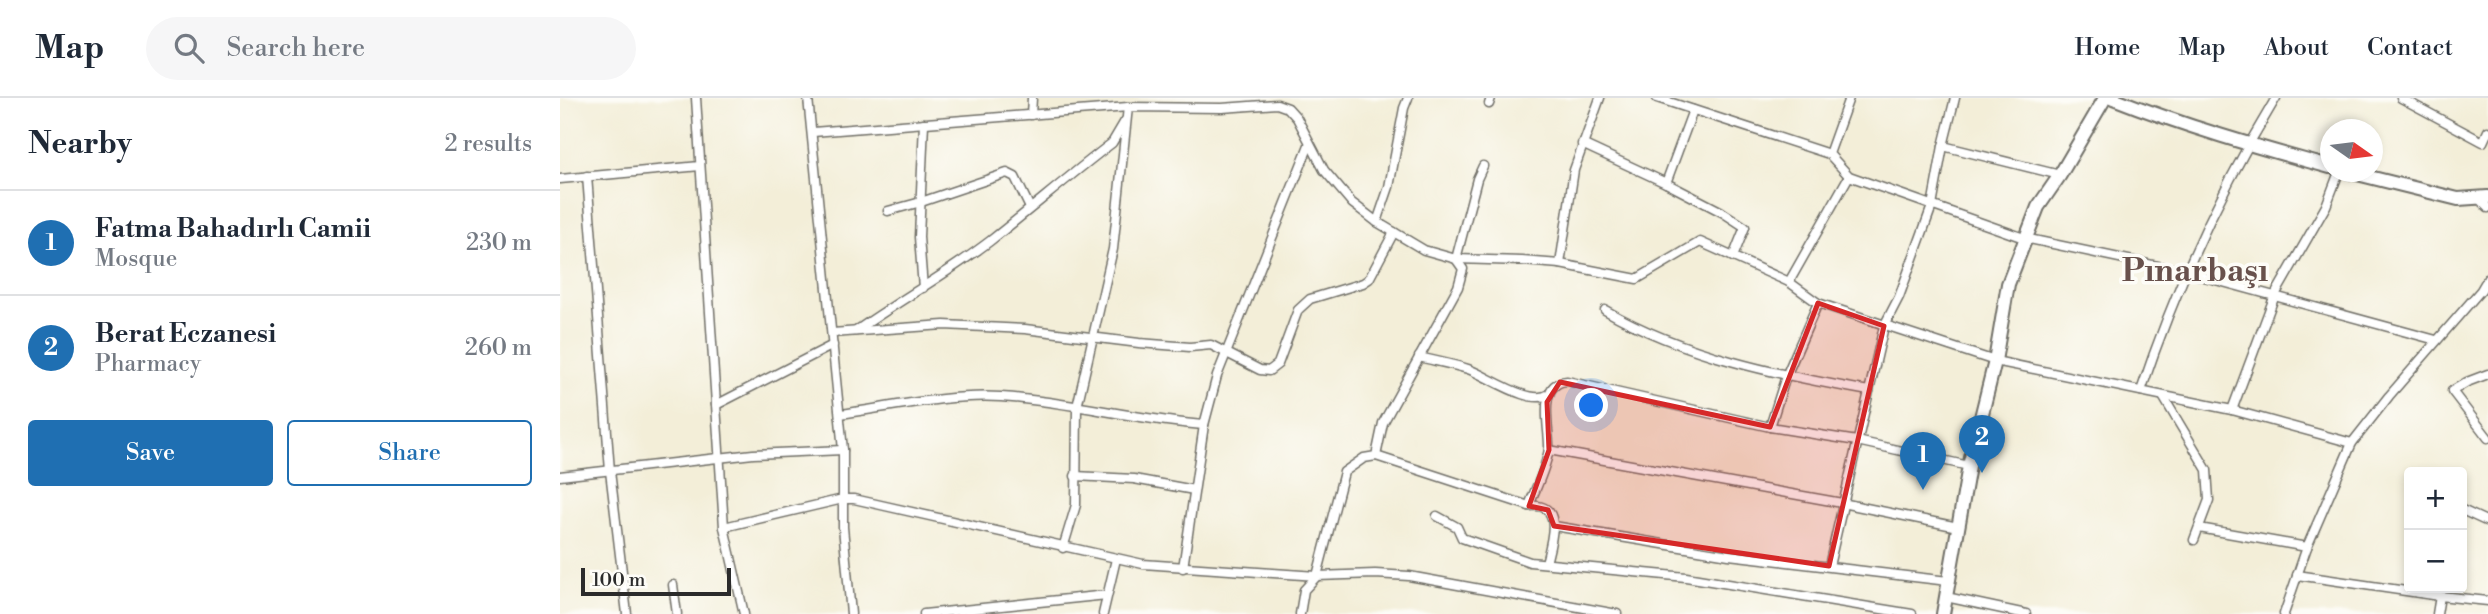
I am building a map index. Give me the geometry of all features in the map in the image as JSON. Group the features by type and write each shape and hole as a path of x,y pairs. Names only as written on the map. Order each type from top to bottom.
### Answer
{"main road":[{"path":"1943,614 1969,466 1995,361 2008,284 2038,207 2105,98"},
{"path":"2113,98 2248,144 2320,164"},
{"path":"2383,180 2458,199 2485,202"}],"street":[{"path":"695,98 724,527 744,614"},
{"path":"808,98 843,450 843,527 850,614"},
{"path":"1031,115 1032,98"},
{"path":"1377,222 1389,187 1408,98"},
{"path":"1560,264 1574,170 1600,98"},
{"path":"1657,98 1829,154 1849,176 2024,238 2186,272 2437,340"},
{"path":"1829,154 1849,98"},
{"path":"1829,566 1884,326 1899,297 1932,205 1955,98"},
{"path":"2141,390 2159,336 2186,272 2248,144 2276,98"},
{"path":"2401,98 2483,142 2488,131"},
{"path":"813,132 1206,102 1222,107 1277,104 1288,108 1297,118 1324,170 1352,203 1377,222 1424,250 1456,259 1560,264 1637,279 1700,242 1789,282 1818,303 1995,361 2232,410 2352,443"},
{"path":"1063,548 1076,505 1077,407 1113,249 1128,107"},
{"path":"1665,183 1693,110"},
{"path":"855,331 923,288 989,241 1112,143 1127,118"},
{"path":"923,288 919,237 924,123"},
{"path":"1582,144 1722,212 1745,227 1733,257"},
{"path":"1183,568 1204,425 1217,376 1309,145"},
{"path":"1943,146 2060,175"},
{"path":"560,179 700,166"},
{"path":"1376,456 1383,423 1458,287 1463,269 1456,259 1477,179 1483,166"},
{"path":"888,211 1007,173 1015,177 1030,208"},
{"path":"587,176 610,471 627,614"},
{"path":"1789,282 1849,176"},
{"path":"2232,410 2276,295 2326,206 2335,182"},
{"path":"832,333 944,325 1026,329 1190,346 1211,345 1260,370 1269,371 1274,369 1303,303 1370,279 1394,232"},
{"path":"2284,614 2308,547 2352,443 2360,430 2481,290 2488,278"},
{"path":"1770,427 1786,376 1818,303"},
{"path":"1605,310 1661,338 1786,376 1869,391"},
{"path":"716,405 833,345"},
{"path":"1419,357 1469,370 1532,397 1544,398 1560,382 1567,381 1770,427 1857,441 1969,466"},
{"path":"2488,374 2452,391 2488,438"},
{"path":"1529,506 1549,450 1549,394"},
{"path":"840,414 972,397 1002,397 1172,423 1204,425"},
{"path":"2164,398 2207,470 2209,500 2194,540"},
{"path":"560,476 790,451 843,450"},
{"path":"1549,450 1842,503 1958,527"},
{"path":"1300,614 1304,590 1317,576 1344,472 1364,457 1376,456 1548,510 1554,526 1546,563"},
{"path":"1075,476 1134,479 1194,490"},
{"path":"724,527 843,499 866,500 1063,548 1143,564 1317,576 1409,576 1617,614"},
{"path":"2467,512 2488,522"},
{"path":"1437,516 1457,527 1462,538 1530,562 1686,577 1913,614"},
{"path":"1554,526 1730,555 1948,581"},
{"path":"2199,528 2308,547"},
{"path":"1103,614 1116,558"},
{"path":"2297,575 2488,601"},
{"path":"673,584 677,614"},
{"path":"924,614 1004,610 1107,595"},
{"path":"2437,614 2440,596"},
{"path":"1946,597 2026,614"}],"highlighted area":[{"path":"1818,303 1884,326 1829,566 1554,526 1548,510 1529,506 1549,450 1547,402 1560,382 1770,427"}],"place":[{"name":"Berat Eczanesi","path":"1982,473"},
{"name":"Fatma Bahadırlı Camii","path":"1923,490"}],"district":[{"name":"Pınarbaşı","path":"2195,270"}]}
